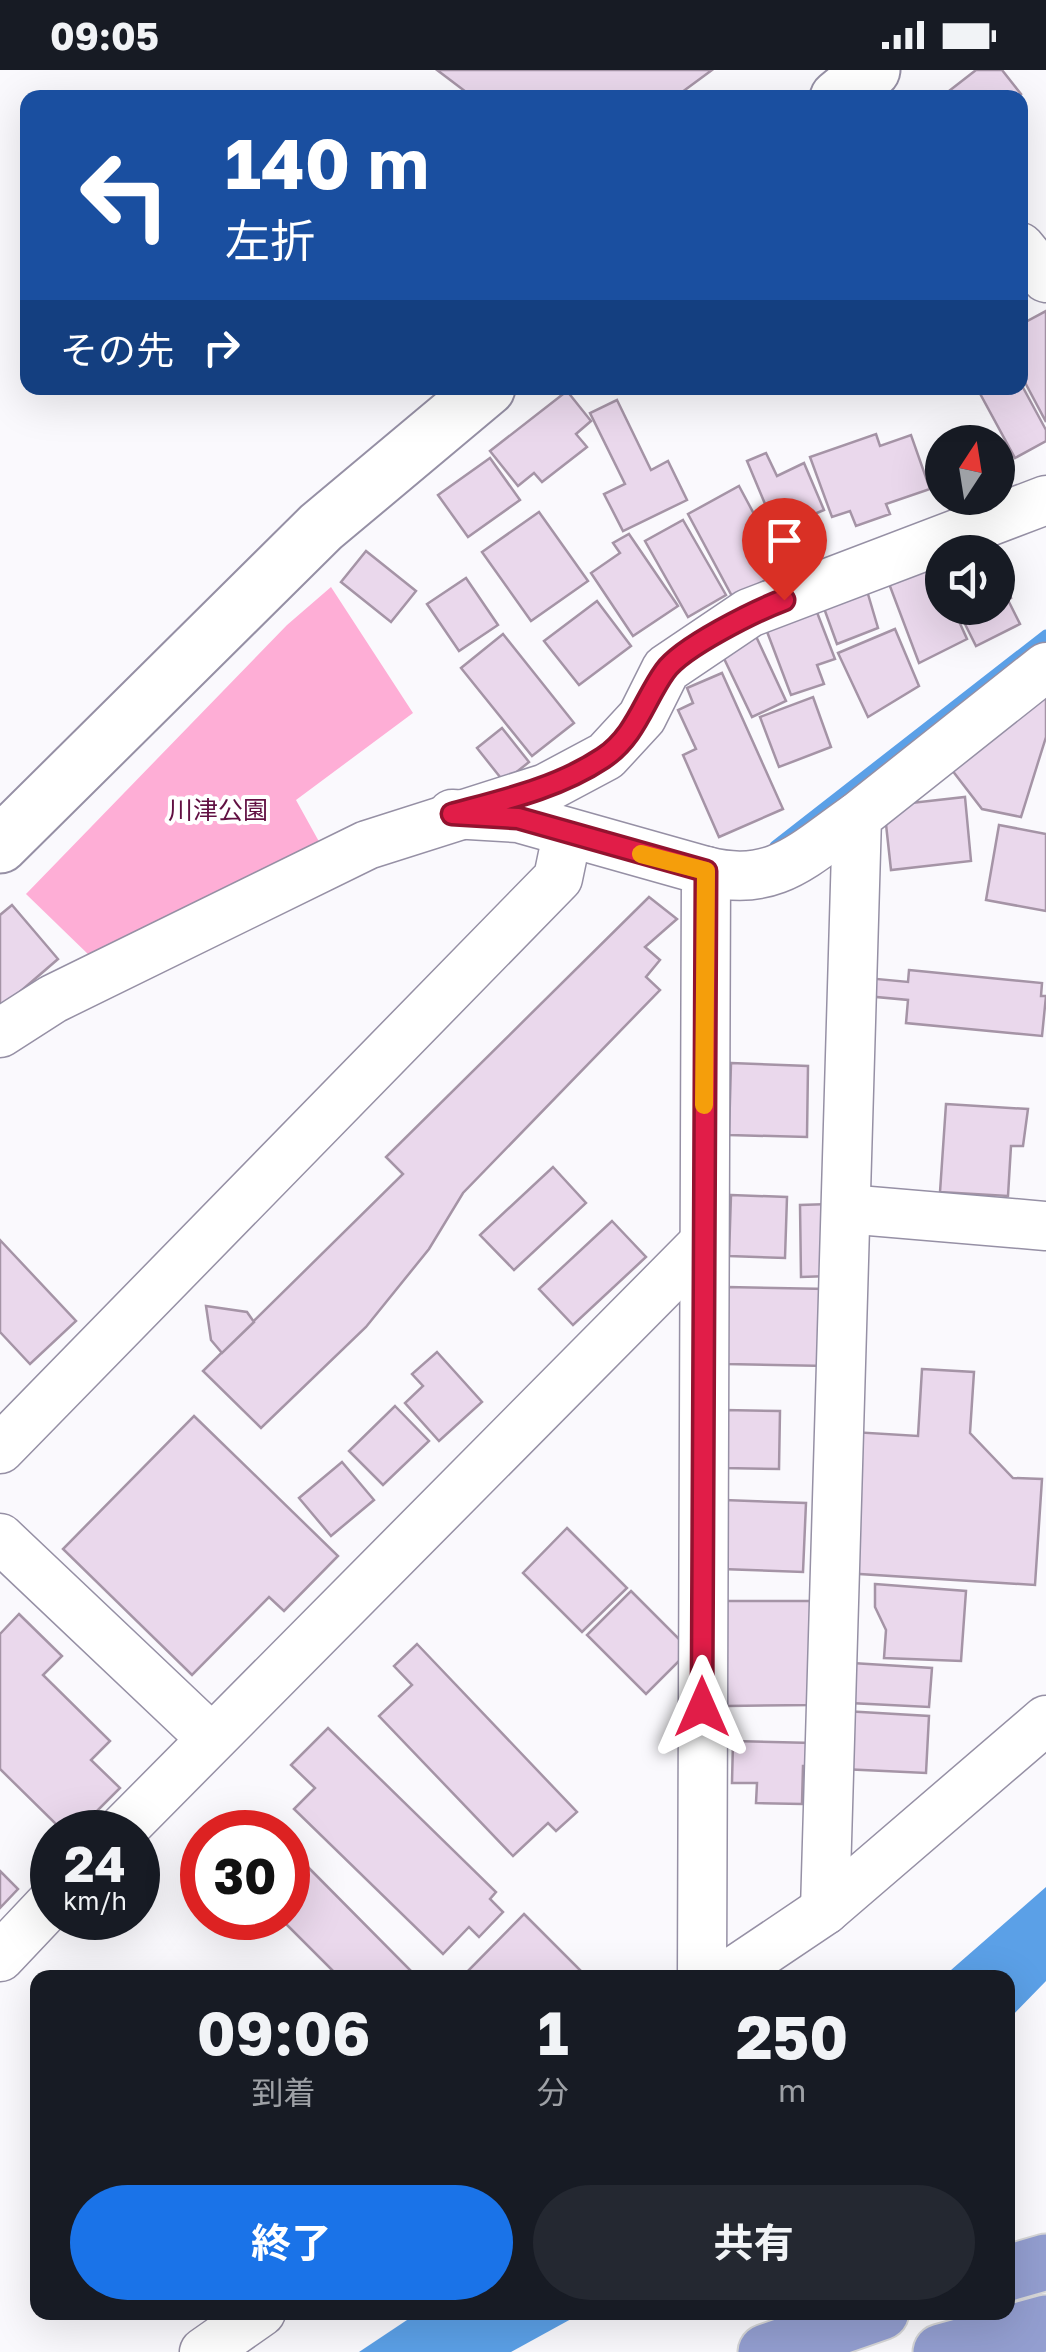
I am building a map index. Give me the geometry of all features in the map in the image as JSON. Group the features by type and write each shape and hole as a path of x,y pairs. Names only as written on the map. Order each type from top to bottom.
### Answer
{"highway":[{"path":"1015,2272 1046,2262"},
{"path":"766,2352 858,2320"},
{"path":"941,2352 1046,2323"}],"street":[{"path":"847,90 871,70 887,90"},
{"path":"1028,257 1046,278"},
{"path":"0,844 320,526 479,395"},
{"path":"0,1033 53,999 258,895 367,845 452,814 546,788 606,756 642,717 666,668 748,613 1046,500"},
{"path":"452,814 518,818 566,835 731,878 778,872 858,816 1046,666"},
{"path":"826,1910 858,816"},
{"path":"0,1450 558,878 566,835"},
{"path":"702,1970 706,871"},
{"path":"846,1208 1046,1226"},
{"path":"141,1810 703,1244"},
{"path":"0,1538 211,1738"},
{"path":"736,1970 826,1910 1046,1720"},
{"path":"0,1956 30,1925"},
{"path":"204,2352 250,2320"}],"green space":[{"name":"川津公園","path":"331,587 413,713 296,800 322,847 92,958 26,894 287,625"}],"water":[{"path":"1046,1887 1046,1981 1015,2013 1015,1970 951,1970"},
{"path":"407,2320 569,2320 511,2352 359,2352"}],"building":[{"path":"437,70 712,70 685,90 463,90"},
{"path":"976,70 1002,70 1018,90 950,90"},
{"path":"1046,311 1046,422 1028,388 1028,321"},
{"path":"562,395 570,395 591,421 576,434 587,447 542,482 534,473 518,486 490,451"},
{"path":"981,395 1027,395 1046,430 1046,441 1015,458 1015,425 997,425"},
{"path":"617,400 651,470 668,461 687,500 623,531 604,494 625,484 590,413"},
{"path":"876,434 880,446 911,435 925,475 925,491 886,504 890,514 856,526 850,511 832,517 810,457"},
{"path":"766,453 777,476 804,463 824,510 776,530 747,461"},
{"path":"490,458 520,500 468,537 438,495"},
{"path":"739,486 784,570 733,598 688,514"},
{"path":"539,512 588,581 531,621 482,552"},
{"path":"683,520 726,595 688,617 645,541"},
{"path":"629,534 678,606 633,636 591,573 620,553 613,543"},
{"path":"366,551 416,591 391,622 341,582"},
{"path":"925,557 925,625 961,625 967,639 919,663 888,581"},
{"path":"466,578 498,625 459,651 427,604"},
{"path":"865,584 878,628 837,644 821,600"},
{"path":"597,601 631,646 579,685 544,641"},
{"path":"813,602 835,659 817,665 824,684 791,695 763,621"},
{"path":"1015,614 1020,624 976,646 966,625 1015,625"},
{"path":"895,629 919,686 868,717 838,653"},
{"path":"754,632 786,701 752,717 719,648"},
{"path":"503,634 574,723 532,756 461,668"},
{"path":"722,673 783,809 719,837 683,755 696,749 678,710 693,703 687,688"},
{"path":"1046,680 1046,737 1021,817 982,809 945,761"},
{"path":"813,697 831,747 779,767 760,717"},
{"path":"502,728 529,762 504,782 477,748"},
{"path":"965,797 971,861 891,870 884,806"},
{"path":"999,825 1046,834 1046,911 986,900"},
{"path":"649,897 677,919 645,947 660,960 646,977 660,990 463,1193 429,1249 366,1327 261,1428 203,1371 403,1174 386,1157"},
{"path":"12,905 58,959 0,1009 0,915"},
{"path":"909,970 1042,983 1041,996 1046,996 1042,1036 906,1023 908,1000 866,996 867,978 908,982"},
{"path":"731,1063 808,1066 807,1137 729,1135"},
{"path":"946,1104 1028,1109 1023,1146 1011,1146 1008,1196 940,1192"},
{"path":"553,1167 586,1203 514,1270 480,1235"},
{"path":"731,1195 787,1197 785,1258 729,1256"},
{"path":"830,1204 830,1276 801,1277 800,1205"},
{"path":"612,1221 646,1257 573,1325 539,1289"},
{"path":"0,1240 76,1321 30,1364 0,1332"},
{"path":"727,1287 828,1289 827,1366 726,1364"},
{"path":"206,1306 247,1312 254,1322 222,1353 211,1340"},
{"path":"437,1352 482,1402 439,1441 405,1403 423,1386 412,1374"},
{"path":"922,1369 974,1372 970,1433 1013,1478 1042,1479 1035,1585 844,1573 853,1432 918,1436"},
{"path":"395,1406 429,1441 383,1485 349,1451"},
{"path":"724,1410 780,1411 779,1469 723,1468"},
{"path":"194,1416 338,1556 284,1611 269,1597 192,1675 63,1549"},
{"path":"342,1462 374,1500 331,1536 299,1498"},
{"path":"724,1500 806,1503 803,1572 722,1569"},
{"path":"567,1528 627,1588 582,1632 523,1573"},
{"path":"875,1584 966,1591 961,1661 884,1658 886,1630 875,1607"},
{"path":"631,1591 690,1650 646,1694 587,1635"},
{"path":"726,1601 813,1601 813,1705 727,1706"},
{"path":"19,1614 62,1656 43,1675 110,1741 91,1760 120,1788 98,1810 42,1810 0,1769 0,1634"},
{"path":"417,1644 577,1812 556,1831 548,1823 513,1856 379,1716 412,1685 394,1666"},
{"path":"852,1663 932,1668 929,1707 850,1703"},
{"path":"844,1711 929,1716 926,1773 842,1769"},
{"path":"328,1728 496,1892 490,1899 503,1912 479,1937 469,1927 443,1954 310,1825 310,1810 294,1809 315,1788 291,1765"},
{"path":"733,1741 813,1743 813,1766 803,1766 802,1804 756,1803 757,1783 732,1783"},
{"path":"310,1869 410,1970 332,1970 302,1940 310,1940"},
{"path":"0,1871 18,1889 0,1908"},
{"path":"524,1914 580,1970 469,1970"}],"waterway":[{"path":"775,846 1046,635"}],"slow traffic":[{"path":"641,854 706,871 704,1105"}],"route":[{"path":"702,1707 706,871 566,835 518,818 452,814 546,788 606,756 642,717 666,668 748,613 784,600"}]}
